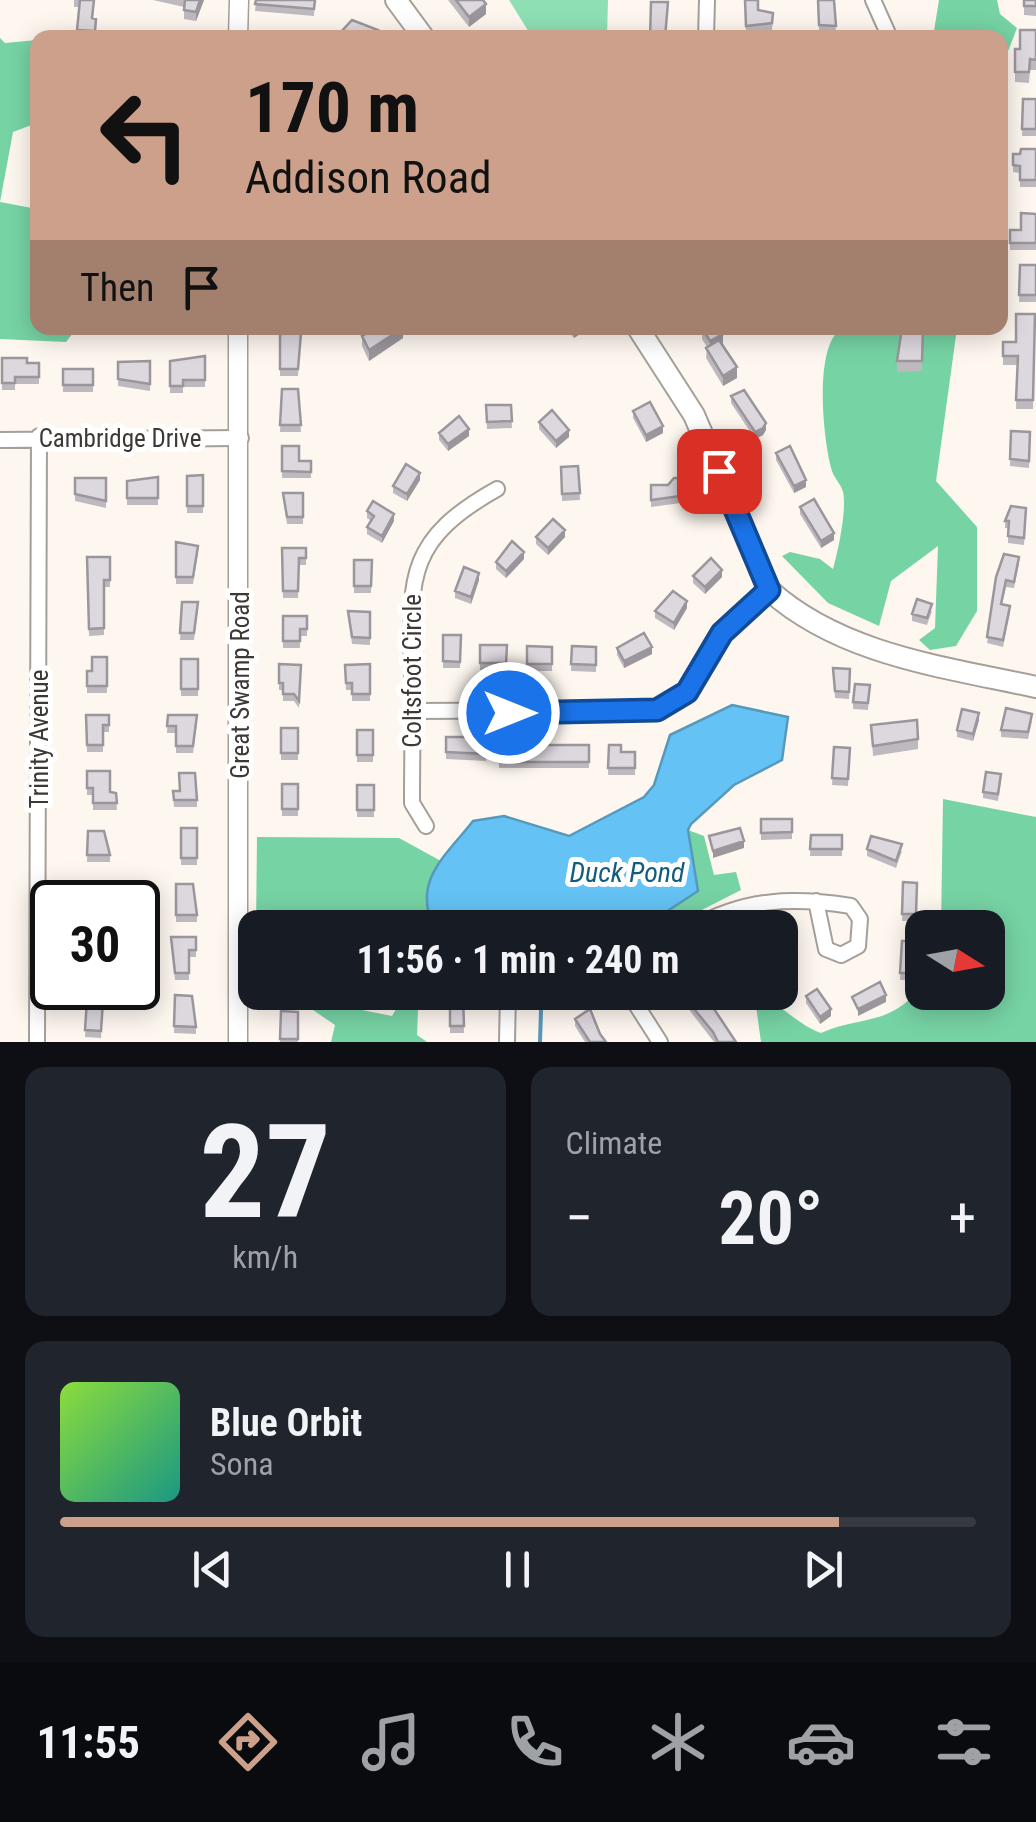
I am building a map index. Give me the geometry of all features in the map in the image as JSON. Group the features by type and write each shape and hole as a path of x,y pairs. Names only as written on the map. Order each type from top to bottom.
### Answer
{"main road":[{"path":"396,0 418,30"},
{"path":"643,335 694,415 769,590 789,608 878,652 1035,684"}],"street":[{"path":"238,30 239,0"},
{"path":"706,0 706,30"},
{"path":"873,0 886,30"},
{"name":"Great Swamp Road","path":"238,335 246,910"},
{"name":"Cambridge Drive","path":"0,440 39,436 241,438"},
{"name":"Trinity Avenue","path":"36,1042 39,436"},
{"name":"Coltsfoot Circle","path":"426,826 412,803 410,590 418,564 454,513 497,488"},
{"path":"412,711 657,710 687,692 722,633 769,590"},
{"path":"732,910 785,899 816,900"},
{"name":"Great Swamp Road","path":"238,1042 242,1010"},
{"path":"506,1042 507,1010"},
{"path":"640,1010 660,1042"}],"green space":[{"path":"509,0 608,0 607,30 528,30"},
{"path":"939,0 997,0 1000,14 1017,28 1008,51 1008,30 934,30"},
{"path":"0,38 5,43 30,41 30,126 13,132 0,202"},
{"path":"0,202 30,208 30,335 72,335 66,342 0,339"},
{"path":"956,335 936,481 977,527 977,611 956,646 930,650 919,640 935,628 938,546 891,581 879,626 828,603 782,556 790,552 820,559 833,569 835,562 844,499 829,457 823,395 827,353 833,338"},
{"path":"943,799 1036,817 1036,1042 761,1042 757,1010 783,1010 821,1033 875,1018 905,1003 905,1010 1005,1010 1005,910 941,910"},
{"path":"688,830 704,836 714,875 736,872 741,890 702,910 659,910"},
{"path":"257,837 399,838 441,861 432,876 428,910 256,910"},
{"path":"313,1010 362,1010 392,1016 396,1010 418,1010 417,1035 427,1042 331,1042 335,1025"}],"water":[{"name":"Duck Pond","path":"732,705 788,717 782,760 734,785 691,824 688,830 698,891 669,910 428,910 429,882 435,870 473,821 504,816 569,836 644,797 654,785 670,735"}],"building":[{"path":"80,0 94,0 95,30 77,30"},
{"path":"185,0 200,0 196,12 184,10"},
{"path":"256,0 315,0 314,9 255,4"},
{"path":"456,0 483,0 486,4 469,17"},
{"path":"745,0 758,0 758,10 773,13 772,23 746,26"},
{"path":"818,0 834,0 836,26 819,25"},
{"path":"1024,0 1036,0 1036,6 1024,6"},
{"path":"651,2 668,2 666,30 650,30"},
{"path":"352,20 378,30 343,30"},
{"path":"1020,30 1036,30 1036,60 1030,59 1029,72 1015,72"},
{"path":"1023,99 1036,99 1036,129 1022,129"},
{"path":"1021,149 1036,149 1036,180 1020,180 1020,166 1013,165 1013,154 1020,154"},
{"path":"1021,213 1036,214 1036,243 1010,243 1010,230 1021,230"},
{"path":"1020,265 1036,265 1036,295 1019,295"},
{"path":"1016,314 1035,314 1033,400 1016,400 1018,356 1003,356 1003,342 1016,342"},
{"path":"280,335 301,335 298,369 280,369"},
{"path":"364,335 392,335 369,350"},
{"path":"901,335 923,335 922,361 897,361"},
{"path":"719,340 737,367 723,376 706,348"},
{"path":"205,356 205,380 183,380 183,386 170,386 170,361"},
{"path":"2,358 27,358 27,363 39,363 39,377 15,377 15,383 2,383"},
{"path":"150,361 150,384 118,379 118,362"},
{"path":"63,369 93,369 93,385 63,385"},
{"path":"282,389 298,389 301,425 280,425"},
{"path":"744,390 766,423 755,432 731,396"},
{"path":"650,402 663,426 646,435 633,411"},
{"path":"486,405 511,405 512,421 487,422"},
{"path":"552,410 569,430 556,441 539,422"},
{"path":"459,416 469,429 448,444 439,433"},
{"path":"1011,431 1030,432 1029,461 1010,459"},
{"path":"282,446 299,446 299,461 311,461 311,472 282,471"},
{"path":"790,446 806,480 794,486 776,453"},
{"path":"406,464 420,473 407,494 393,486"},
{"path":"578,466 580,493 562,494 561,467"},
{"path":"203,475 203,506 187,506 187,476"},
{"path":"158,477 158,498 127,498 127,481"},
{"path":"75,478 106,478 106,501 75,494"},
{"path":"674,478 688,478 688,495 651,500 651,485 668,485"},
{"path":"283,493 303,493 303,517 287,517"},
{"path":"814,499 834,533 821,541 800,507"},
{"path":"373,501 394,514 382,536 367,527 374,516 367,511"},
{"path":"1011,506 1026,508 1024,538 1008,536 1009,521 1005,521"},
{"path":"553,519 565,530 548,548 536,537"},
{"path":"512,541 524,552 506,571 496,562"},
{"path":"176,542 198,546 193,577 176,577"},
{"path":"282,548 306,548 306,558 299,558 298,591 283,591"},
{"path":"1004,554 1019,557 1014,582 1006,580 1001,604 1010,606 1003,640 987,637 996,577"},
{"path":"87,557 110,557 110,580 104,580 104,628 89,629"},
{"path":"711,558 722,570 705,587 693,576"},
{"path":"354,560 372,560 371,586 354,586"},
{"path":"464,567 479,573 471,597 455,591"},
{"path":"673,591 687,601 674,623 655,611"},
{"path":"917,599 932,604 927,618 912,614"},
{"path":"182,602 198,602 194,633 180,633"},
{"path":"348,611 370,612 370,638 352,637"},
{"path":"283,616 307,616 307,629 300,629 300,641 283,641"},
{"path":"644,633 652,647 624,661 617,648"},
{"path":"443,635 461,635 460,662 443,661"},
{"path":"480,645 507,645 506,663 480,663"},
{"path":"527,646 552,647 552,664 527,664"},
{"path":"572,646 596,647 596,665 571,664"},
{"path":"92,657 107,657 107,686 87,686"},
{"path":"181,659 198,659 198,689 181,689"},
{"path":"279,664 301,665 299,701 294,694 283,694"},
{"path":"370,664 370,694 352,694 352,683 346,683 345,665"},
{"path":"833,668 850,669 849,692 835,691"},
{"path":"855,684 870,685 868,703 853,702"},
{"path":"1006,708 1032,714 1028,732 1001,730"},
{"path":"962,709 979,713 973,734 957,730"},
{"path":"86,715 109,715 109,725 103,725 103,745 87,745"},
{"path":"168,715 197,715 193,746 176,746 176,726 167,726"},
{"path":"917,720 918,739 873,746 871,725"},
{"path":"281,728 298,728 298,753 281,753"},
{"path":"357,730 373,730 373,755 357,755"},
{"path":"446,737 486,737 486,754 446,752"},
{"path":"518,745 589,745 589,762 499,762 499,752 518,752"},
{"path":"609,745 621,745 621,752 635,752 635,768 608,768"},
{"path":"834,747 850,748 848,779 832,778"},
{"path":"87,771 110,771 110,792 116,793 117,803 93,803 93,788 87,788"},
{"path":"986,772 1001,774 998,794 983,792"},
{"path":"179,773 195,773 197,800 174,800 173,791 180,791"},
{"path":"282,784 298,784 298,809 282,809"},
{"path":"357,785 374,785 374,810 357,810"},
{"path":"761,819 792,819 792,832 761,833"},
{"path":"181,828 197,828 197,858 181,858"},
{"path":"740,828 744,841 713,851 709,836"},
{"path":"88,831 104,831 110,855 87,855"},
{"path":"811,835 842,835 842,849 810,849"},
{"path":"871,836 902,844 896,861 867,849"},
{"path":"903,882 917,883 916,910 905,910 902,914"},
{"path":"176,884 193,884 197,915 176,915"},
{"path":"171,937 196,937 196,950 189,950 189,973 175,973"},
{"path":"902,941 905,941 905,973 900,973"},
{"path":"880,982 886,995 858,1009 852,997"},
{"path":"817,989 831,1009 820,1017 806,996"},
{"path":"175,995 192,996 196,1027 174,1026"},
{"path":"86,1010 102,1010 101,1031 85,1030"},
{"path":"450,1010 464,1010 464,1026 450,1026"},
{"path":"590,1010 606,1042 590,1042 575,1019"},
{"path":"695,1010 715,1010 736,1042 718,1042"},
{"path":"281,1011 298,1012 298,1039 280,1039"}],"waterway":[{"path":"540,1042 541,1011"}],"route":[{"path":"509,713 619,714 657,710 687,692 722,633 744,607 769,590 738,525 719,471"}]}
